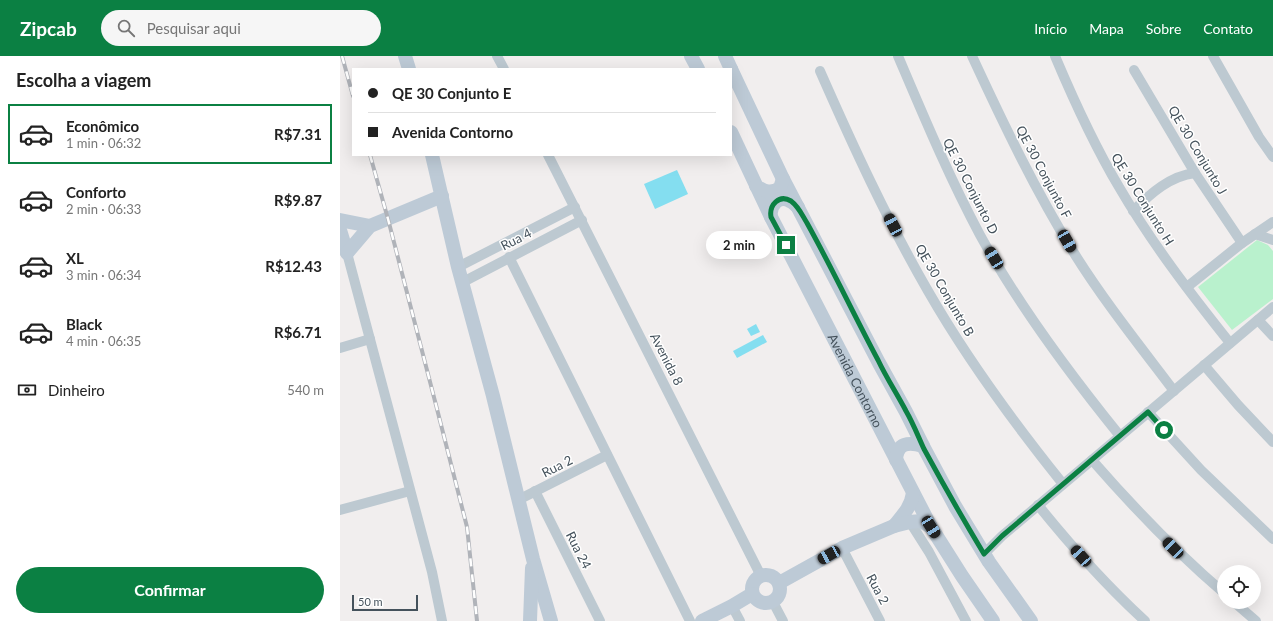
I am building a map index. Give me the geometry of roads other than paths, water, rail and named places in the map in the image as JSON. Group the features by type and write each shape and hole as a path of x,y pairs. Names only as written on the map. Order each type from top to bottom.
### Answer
{"main road":[{"path":"405,56 409,68"},
{"path":"691,56 697,68"},
{"path":"725,56 731,68"},
{"path":"732,71 798,208 923,446 955,506 1023,618"},
{"name":"Avenida Contorno","path":"732,134 771,217 931,527 962,576 993,620"},
{"path":"432,156 458,267 493,396 533,559 551,621"},
{"path":"756,186 766,192 771,192 780,188 784,179"},
{"path":"347,253 370,226 442,196"},
{"path":"771,217 770,212 772,207 775,202 779,200 790,200 798,208"},
{"path":"340,220 370,226"},
{"path":"341,234 347,253"},
{"path":"896,460 896,454 899,448 904,445 910,443 923,446"},
{"path":"894,526 908,510 913,493"},
{"path":"779,583 842,548 894,526 921,521 931,527"},
{"path":"530,621 533,559"},
{"path":"761,576 771,576 779,583 779,595 773,602 759,602 752,594 753,583 761,576"},
{"path":"702,621 752,594"}],"street":[{"path":"497,56 503,68"},
{"name":"QE 30 Conjunto D","path":"898,56 957,190 996,262 1047,340 1089,398 1120,436"},
{"name":"QE 30 Conjunto F","path":"972,56 1015,147 1074,253 1100,293 1174,391"},
{"name":"QE 30 Conjunto H","path":"1055,56 1075,103 1096,146 1133,211 1172,268 1230,343"},
{"path":"1213,56 1258,137 1273,157"},
{"name":"QE 30 Conjunto J","path":"1134,70 1195,172 1242,243"},
{"name":"QE 30 Conjunto B","path":"820,71 865,171 928,290 1001,403 1063,484"},
{"name":"Avenida 8","path":"549,156 761,576"},
{"path":"1133,211 1150,194 1174,178 1195,172"},
{"name":"Rua 4","path":"458,267 575,207"},
{"name":"Rua 4","path":"463,282 506,258 582,220"},
{"path":"1187,287 1242,243 1273,222"},
{"path":"533,228 540,241"},
{"path":"1255,234 1273,240"},
{"path":"496,248 506,258 690,621"},
{"path":"347,253 432,572 442,621"},
{"path":"984,554 1002,536 1038,505 1273,307"},
{"path":"1258,320 1273,336"},
{"path":"340,348 370,340"},
{"path":"1204,365 1238,405 1273,442"},
{"path":"1148,412 1201,470 1273,539"},
{"name":"Rua 2","path":"518,500 607,455"},
{"path":"1092,460 1173,548 1217,587"},
{"path":"340,510 410,491"},
{"name":"Rua 24","path":"535,491 600,621"},
{"path":"1038,505 1063,536 1100,577 1144,621"},
{"path":"910,522 932,558 966,621"},
{"name":"Rua 2","path":"842,548 880,621"},
{"path":"773,602 783,621"},
{"path":"732,606 740,621"},
{"path":"1242,609 1256,621"}],"water":[{"path":"677,170 688,194 655,209 644,184"},
{"path":"756,324 760,332 751,336 747,329"},
{"path":"763,335 767,342 737,358 733,351"}],"railway":[{"path":"342,56 352,92"},
{"path":"370,156 388,219 467,527 477,621"}]}
